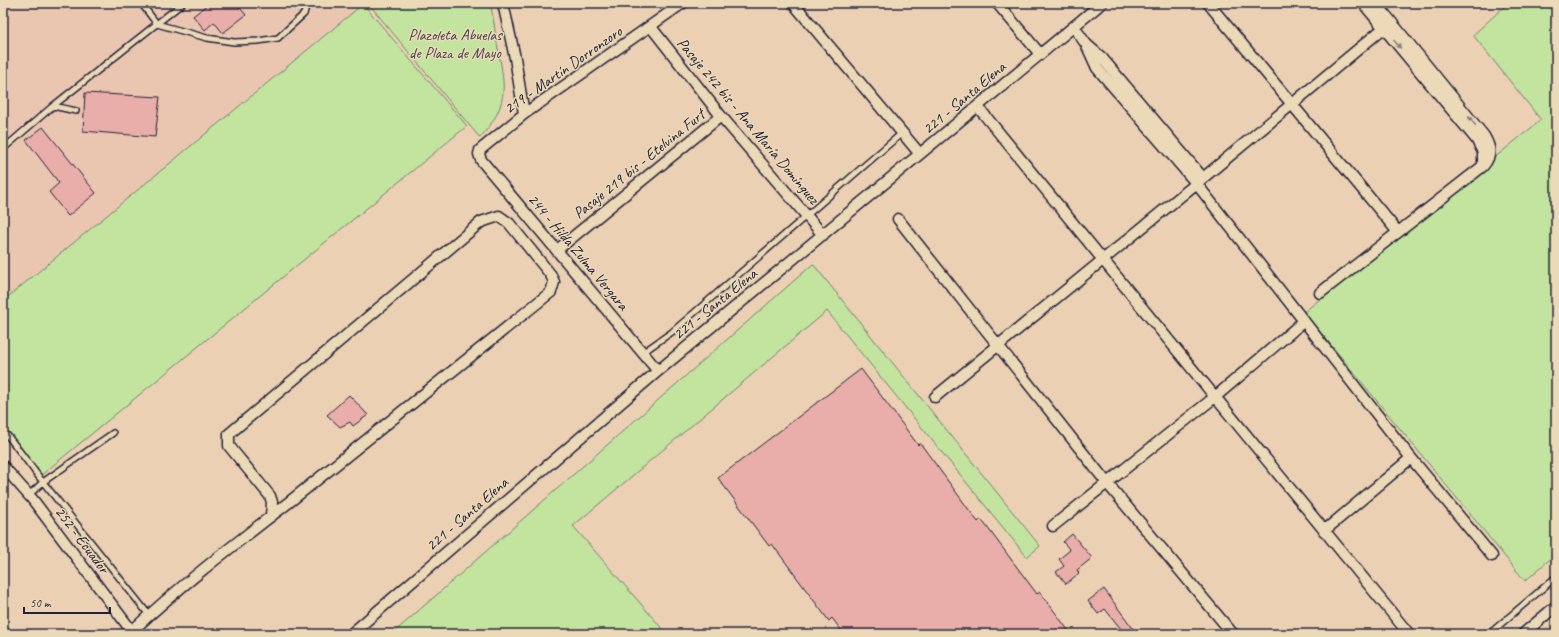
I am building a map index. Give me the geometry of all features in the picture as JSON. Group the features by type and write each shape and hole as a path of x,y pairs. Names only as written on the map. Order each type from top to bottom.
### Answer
{"street":[{"path":"503,3 515,58 524,114"},
{"name":"219 - Martín Dorronzoro","path":"480,150 524,114 683,3"},
{"path":"792,3 920,154"},
{"path":"997,3 1040,54"},
{"name":"221 - Santa Elena","path":"351,634 658,370 1102,3"},
{"path":"1208,3 1397,231"},
{"path":"1320,293 1397,231 1483,166 1483,152 1476,139 1387,25 1363,3"},
{"path":"1376,3 1387,25"},
{"path":"935,397 1200,181 1387,25"},
{"name":"Pasaje 242 bis - Ana María Domínguez","path":"651,26 721,116 823,235"},
{"path":"1074,27 1086,44 1097,68 1200,181 1304,321 1411,458 1492,556"},
{"path":"978,107 1409,634"},
{"name":"Pasaje 219 bis - Etelvina Furt","path":"557,250 721,116"},
{"name":"244 - Hilda Zulma Vergara","path":"480,150 479,154 481,160 642,353 658,370"},
{"path":"133,633 149,615 222,554 271,516 551,292 554,282 551,275 504,219 499,216 481,222 229,434 229,446 270,496 272,502 271,516"},
{"path":"898,219 1107,483 1234,634"},
{"path":"1053,526 1215,397 1304,321"},
{"path":"1324,531 1411,458"},
{"name":"252 - Ecuador","path":"3,466 29,495 133,633"},
{"path":"1523,634 1556,606"}],"lane":[{"path":"142,3 157,24 207,38 234,42 278,38 304,14 307,3"},
{"path":"3,148 53,106 183,3"},
{"path":"53,106 76,111"},
{"name":"221 - Santa Elena","path":"642,353 672,332 902,133"},
{"path":"3,433 8,436 149,615"},
{"path":"29,495 44,482 113,433"},
{"path":"1489,634 1556,577"}],"shaded area":[{"path":"3,3 362,3 363,4 3,301"},
{"path":"1556,619 1556,634 1538,634"}],"green space":[{"name":"Plazoleta Abuelas de Plaza de Mayo","path":"368,3 490,3 493,14 503,86 500,106 496,116 480,138"},
{"path":"1503,3 1556,3 1556,554 1525,581 1304,312 1541,120 1473,35 1505,6"},
{"path":"363,4 467,126 39,477 3,425 3,301"},
{"path":"813,264 1040,546 1027,557 827,311 573,526 667,634 392,634"}],"building":[{"path":"209,3 236,3 246,15 223,33 214,22 205,30 193,16"},
{"path":"85,93 160,97 155,137 83,131"},
{"path":"43,127 96,193 68,216 49,192 59,183 26,140"},
{"path":"861,369 918,445 920,443 978,522 981,519 1037,594 1040,592 1071,634 844,634 832,618 829,621 772,544 769,546 718,478"},
{"path":"349,395 368,415 353,426 350,422 340,427 327,415"},
{"path":"1072,534 1092,558 1077,570 1079,573 1066,584 1056,572 1064,566 1059,559 1070,550 1063,542"},
{"path":"1104,589 1137,634 1125,634 1105,609 1098,614 1088,601"}]}
